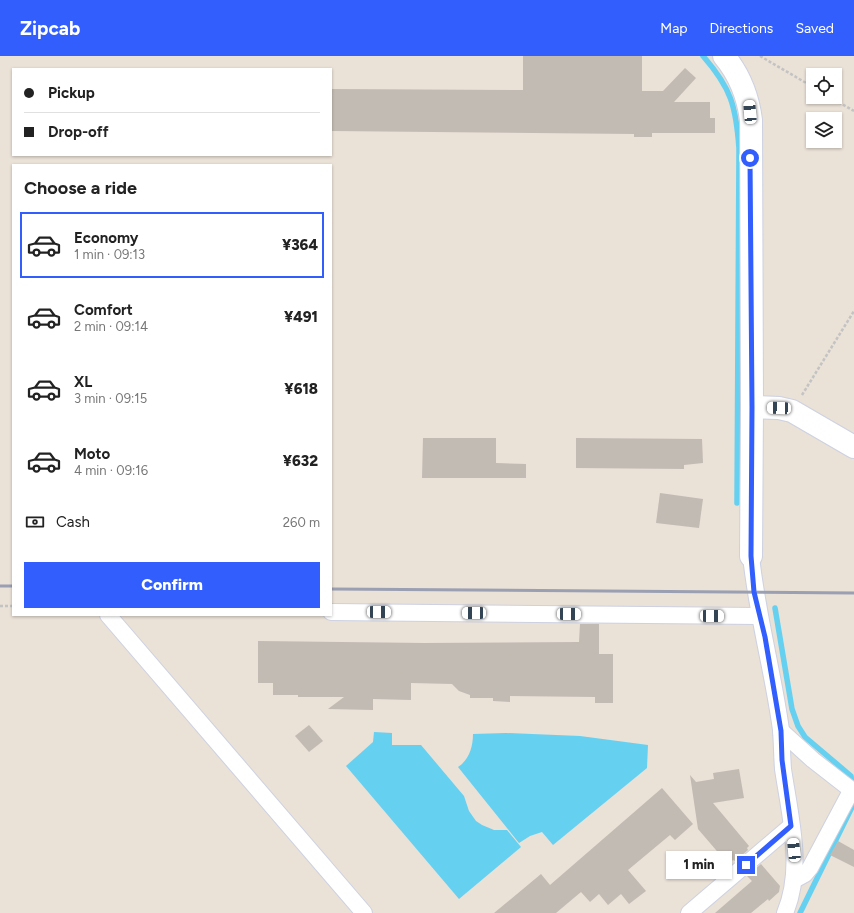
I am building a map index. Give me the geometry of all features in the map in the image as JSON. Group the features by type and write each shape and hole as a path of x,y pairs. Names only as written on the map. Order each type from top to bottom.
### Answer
{"street":[{"path":"724,56 734,70 745,93 749,104 751,120 751,556 754,592 765,637 781,731 782,760 795,862 794,880 791,894 784,913"},
{"path":"752,407 779,408 792,411 854,447"},
{"path":"332,612 759,616"},
{"path":"109,616 364,913"},
{"path":"781,731 812,760 853,792 810,868 805,874 794,880"},
{"path":"689,913 791,826"}],"path":[{"path":"760,56 806,83"},
{"path":"842,104 854,111"},
{"path":"792,411 854,311"},
{"path":"0,606 12,606"}],"water":[{"path":"374,732 392,733 392,745 421,745 464,796 469,811 476,821 494,830 507,830 521,847 459,899 346,766 373,742"},
{"path":"506,733 580,736 648,745 647,768 553,845 542,832 530,836 519,843 458,767 465,761 470,753 473,734"}],"building":[{"path":"523,56 642,56 642,91 663,91 685,68 696,78 674,102 710,102 710,118 715,118 715,133 652,133 652,137 634,137 634,134 332,131 332,89 523,90"},
{"path":"423,438 496,438 496,463 526,464 526,478 422,478"},
{"path":"576,438 702,439 703,463 684,465 684,469 576,468"},
{"path":"660,493 703,499 699,528 656,523"},
{"path":"580,624 599,624 599,654 613,654 613,703 595,703 595,697 510,696 510,702 493,701 493,698 470,698 470,695 459,691 452,684 411,683 411,700 373,699 373,710 328,709 344,697 298,697 298,695 273,695 273,683 258,683 258,641 424,643 579,642"},
{"path":"309,725 323,741 309,752 295,736"},
{"path":"739,769 744,798 713,803 749,846 747,848 748,850 735,861 733,860 728,864 698,829 690,775 696,782 714,779 713,773"},
{"path":"662,788 693,824 675,840 670,835 628,870 646,891 629,904 621,894 608,905 599,894 590,902 581,892 556,913 494,913 541,874 550,885"},
{"path":"838,841 854,850 854,867 830,855"},
{"path":"761,864 780,886 779,892 751,913 715,913 752,881 747,876"}],"waterway":[{"path":"703,56 726,88 734,109 738,133 737,503"},
{"path":"775,608 792,709 798,726 805,737 851,776 852,785"},
{"path":"800,913 853,805 853,798"}],"railway":[{"path":"0,586 12,586"},
{"path":"332,589 854,593"}],"route":[{"path":"746,865 791,826 782,760 781,731 765,637 754,592 751,556 752,407 750,158"}]}
